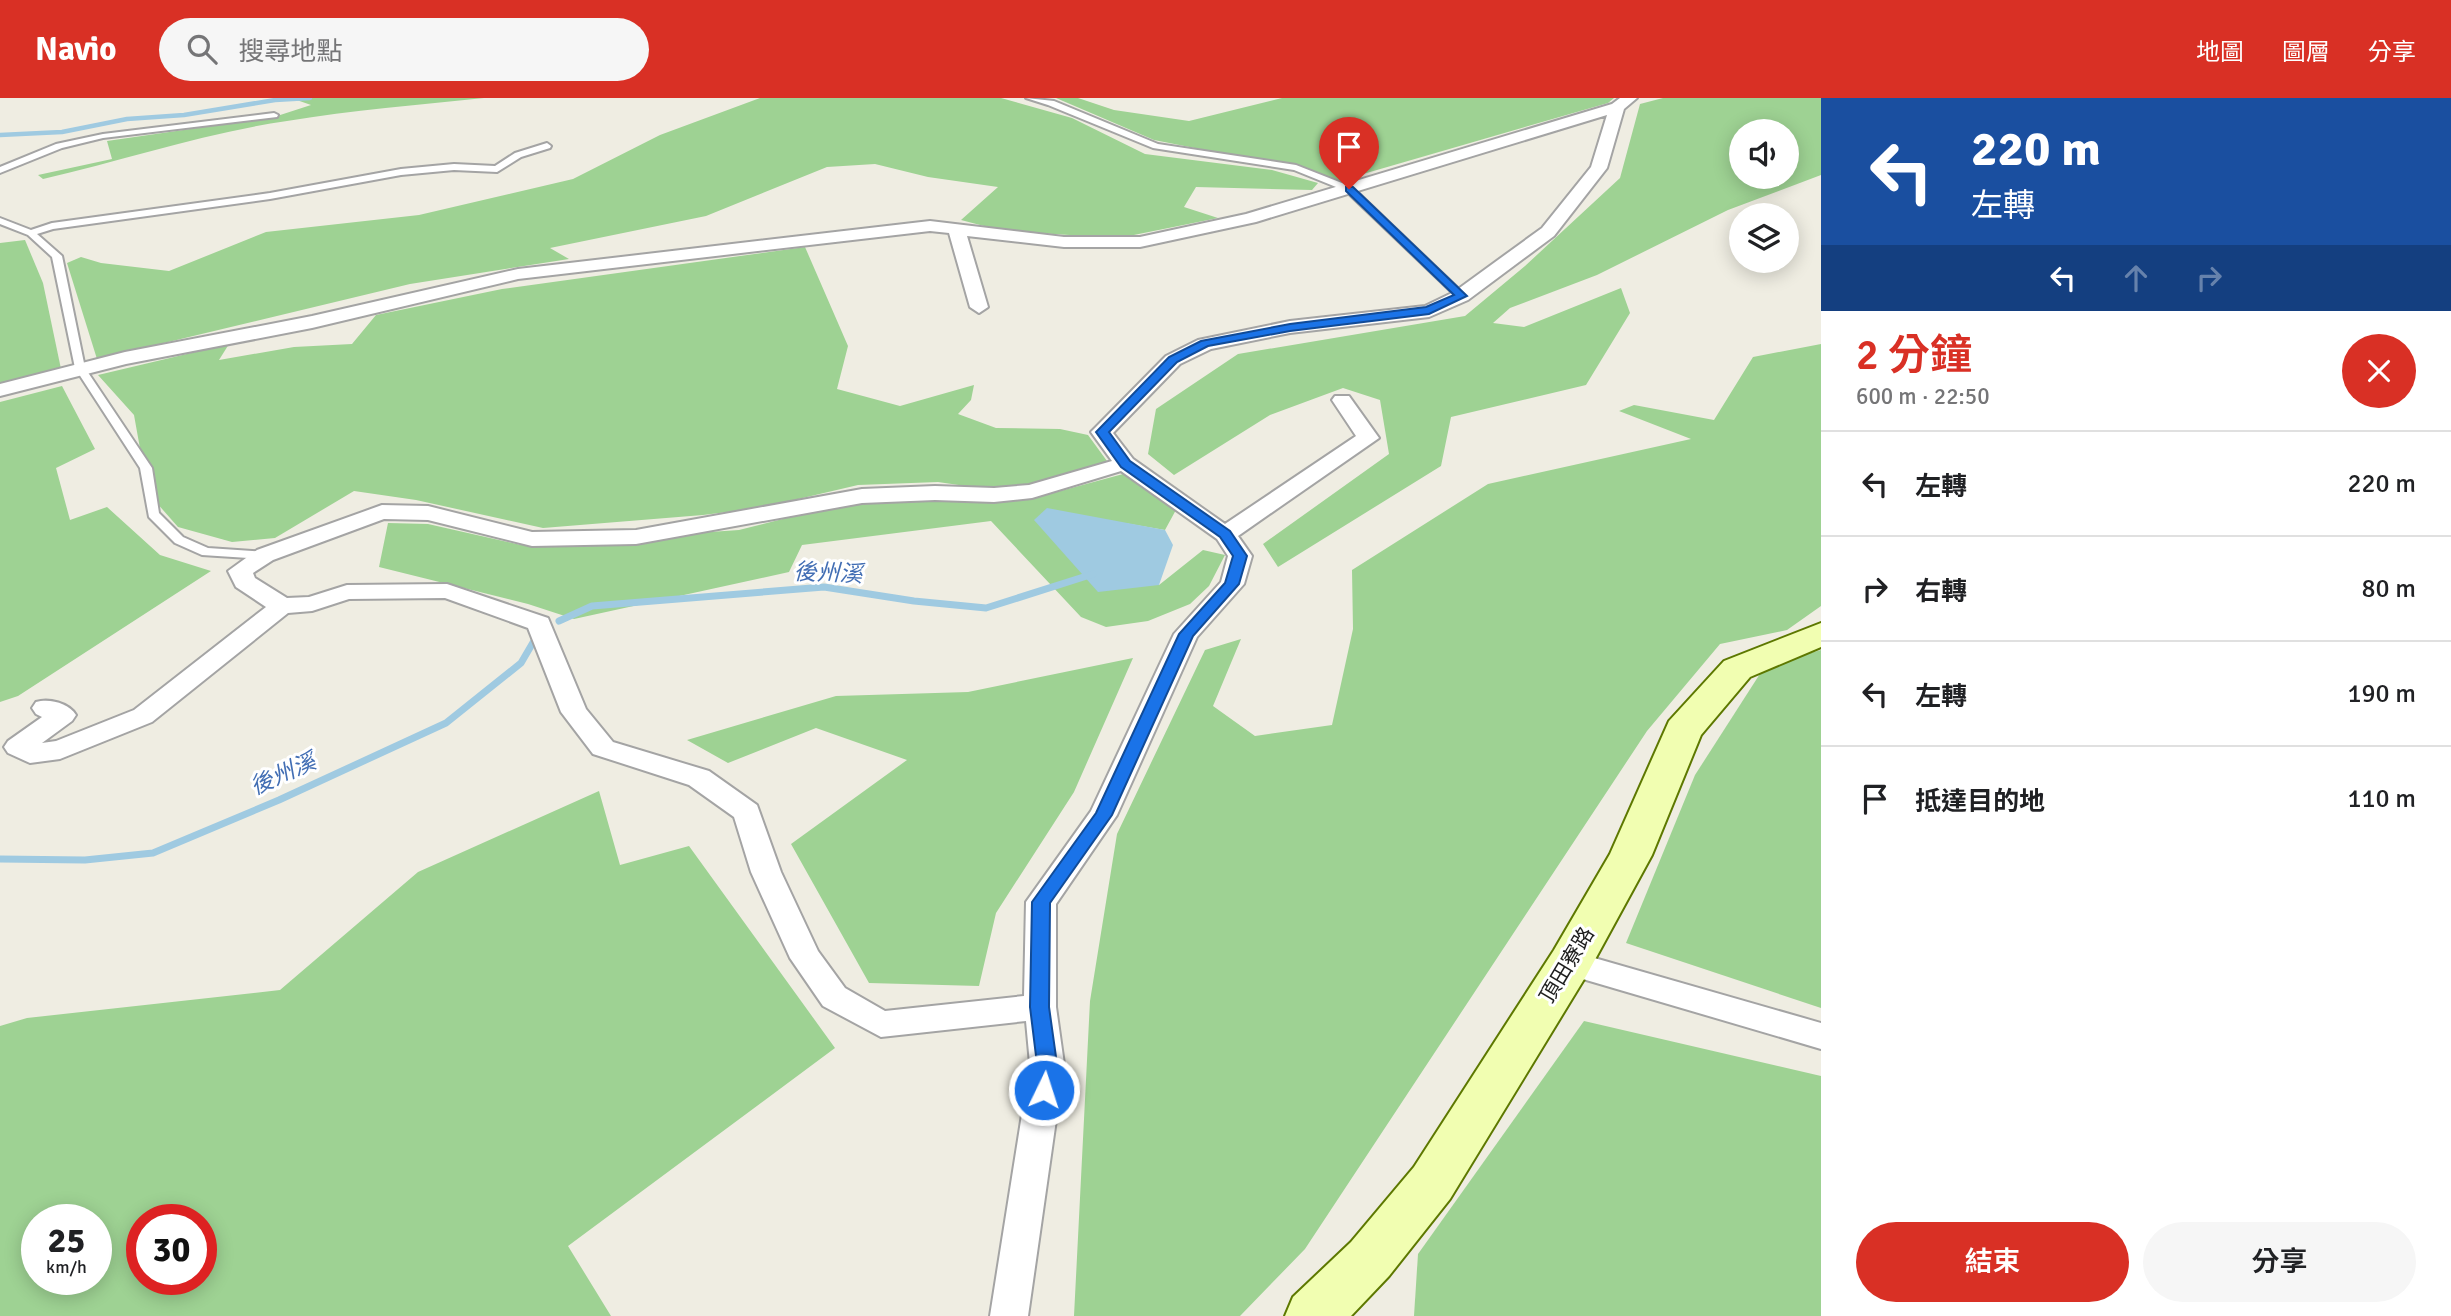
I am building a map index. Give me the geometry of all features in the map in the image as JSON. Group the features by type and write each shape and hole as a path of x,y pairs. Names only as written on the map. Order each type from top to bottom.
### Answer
{"street":[{"path":"0,390 80,368 312,322 518,274 930,226 1064,242 1140,242 1250,218 1624,102"},
{"path":"1009,1316 1047,1064 1040,1007 1041,902 1103,815 1186,634 1232,584 1240,556 1225,534 1125,464 1102,432 1173,360 1205,344 1290,327 1429,310 1461,296 1548,232 1599,168 1624,102"},
{"path":"956,229 979,307"},
{"path":"1225,534 1368,438 1342,400"},
{"path":"282,606 244,582 240,571 265,555 382,512 428,513 532,539 636,537 862,496 935,493 994,495 1032,491 1125,464"},
{"path":"45,708 64,715 18,747 30,754 60,750 143,716 282,606 312,604 347,592 447,591 539,623 574,712 603,748 699,778 747,812 766,872 800,946 834,997 881,1024 1040,1007"},
{"name":"頂田寮路","path":"1313,1316 1370,1259 1432,1183 1570,963 1631,855 1683,730 1737,669 1821,635"},
{"path":"1570,963 1821,1036"}],"lane":[{"path":"1030,98 1051,103 1156,146 1296,168 1349,189 1461,296"},
{"path":"0,170 59,146 103,136 274,115"},
{"path":"31,233 52,226 270,196 363,177 454,167 497,169 518,155 547,146"},
{"path":"0,221 31,233 57,256 80,368 146,468 153,514 179,540 206,552 265,555"}],"green space":[{"path":"291,98 484,98 336,114 256,126 43,179 38,175 112,159 107,141 274,117 311,105"},
{"path":"760,98 1001,98 1072,118 1145,154 1272,170 1318,183 1312,190 1196,187 1184,207 1218,218 1119,238 1003,231 961,220 998,187 928,177 875,164 827,167 706,216 550,248 569,259 410,284 97,359 67,263 81,257 101,263 169,271 266,232 419,215 573,179 660,135"},
{"path":"1056,98 1078,98 1114,110 1189,121 1282,98 1614,98 1608,103 1339,181 1296,168 1154,140"},
{"path":"1663,98 1821,98 1821,175 1799,183 1799,119 1729,119 1729,189 1784,189 1747,203 1729,203 1729,210 1597,275 1510,308 1493,323 1524,327 1621,288 1630,313 1586,385 1451,417 1441,466 1278,567 1263,544 1389,454 1380,400 1343,388 1270,415 1174,475 1148,454 1156,409 1238,354 1465,316 1525,266 1620,178 1640,104"},
{"path":"25,240 43,283 61,369 0,384 0,243"},
{"path":"805,247 848,346 837,389 900,406 974,385 971,400 958,414 996,428 1060,429 1088,435 1107,461 1050,480 1000,491 938,482 858,485 760,508 543,528 416,500 354,491 275,538 232,542 178,527 148,493 134,415 98,375 229,344 219,360 294,347 352,344 376,315 502,289"},
{"path":"1821,344 1821,606 1787,630 1720,644 1647,731 1305,1249 1240,1316 1074,1316 1090,1001 1117,834 1205,650 1241,639 1213,706 1255,736 1332,725 1353,629 1352,570 1488,484 1691,439 1619,411 1634,405 1714,420 1753,357"},
{"path":"62,386 95,449 56,468 70,520 107,507 160,555 211,571 18,696 0,702 0,402"},
{"path":"1123,474 1177,508 1165,530 1124,523 1159,585 1203,550 1225,555 1209,586 1190,604 1148,621 1106,627 1081,617 991,521 802,545 789,572 574,619 528,604 379,567 388,523 428,524 521,545 739,530 854,501 930,498 994,500 1053,493"},
{"path":"1821,650 1821,1008 1626,943 1695,775 1765,666"},
{"path":"1133,658 1074,792 996,913 979,986 869,983 791,844 907,760 816,728 728,763 687,740 836,696 968,692"},
{"path":"599,791 620,865 689,846 835,1048 568,1246 611,1316 0,1316 0,1026 27,1018 280,990 418,872"},
{"path":"1584,1021 1821,1076 1821,1316 1414,1316 1418,1254"}],"water":[{"path":"1047,508 1165,530 1173,545 1159,585 1098,592 1034,520"}],"waterway":[{"path":"0,135 62,132 127,119 184,115 275,100 310,98"},
{"name":"後州溪","path":"559,621 592,606 824,587 914,601 986,608 1093,574"},
{"name":"後州溪","path":"0,859 85,860 153,853 279,800 446,723 521,663 538,634"}],"route":[{"path":"1044,1090 1047,1064 1040,1007 1041,902 1103,815 1186,634 1232,584 1240,556 1225,534 1125,464 1102,432 1173,360 1205,344 1290,327 1429,310 1461,296 1349,189"}]}
